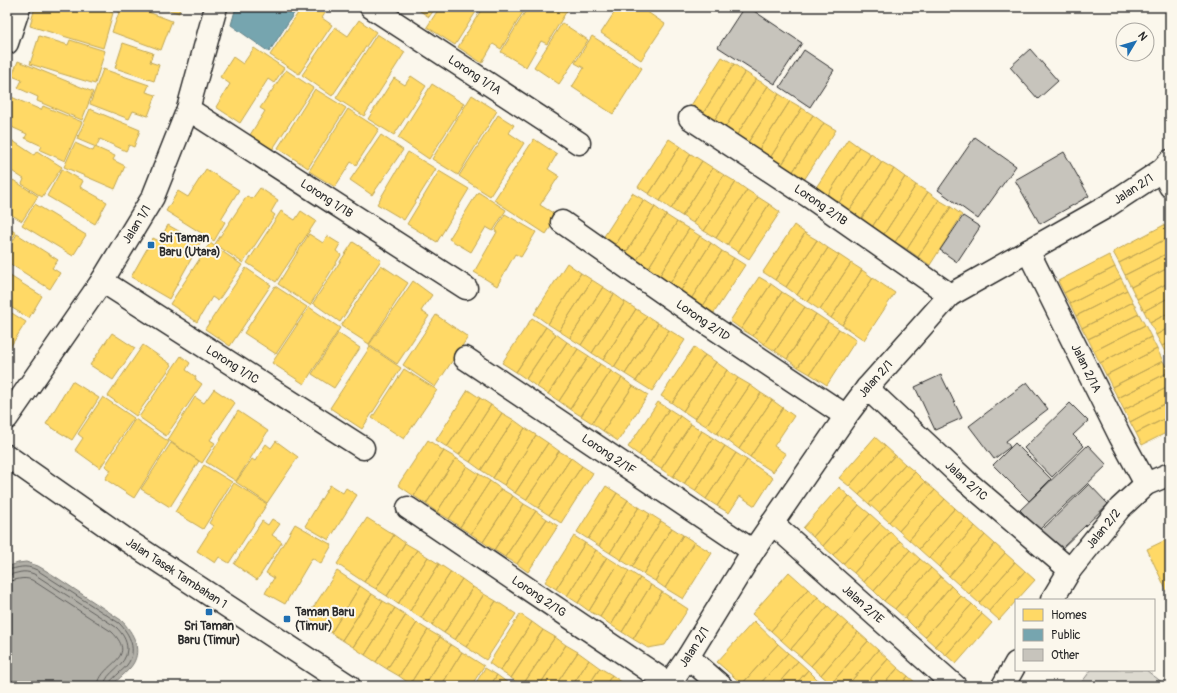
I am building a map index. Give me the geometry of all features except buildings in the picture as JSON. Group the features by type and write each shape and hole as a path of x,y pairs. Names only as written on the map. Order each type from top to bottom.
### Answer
{"street":[{"path":"7,43 19,7"},
{"name":"Jalan 1/1","path":"7,418 102,281 153,197 188,109 216,7"},
{"name":"Lorong 1/1A","path":"371,7 579,143"},
{"name":"Lorong 1/1B","path":"188,109 466,288"},
{"name":"Lorong 2/1B","path":"690,118 810,197 950,294"},
{"name":"Jalan 2/1","path":"668,685 688,657 753,551 846,416 867,388 950,294 1167,172"},
{"name":"Lorong 2/1D","path":"562,222 708,324 846,416"},
{"name":"Jalan 2/1A","path":"1028,251 1120,436 1146,484"},
{"name":"Lorong 1/1C","path":"102,281 363,448"},
{"name":"Lorong 2/1F","path":"464,358 753,551"},
{"name":"Jalan 2/1C","path":"867,388 966,481 1070,570"},
{"name":"Jalan Tasek Tambahan 1","path":"7,456 128,541 349,686"},
{"name":"Jalan 2/2","path":"1053,599 1070,570 1120,508 1146,484 1170,474"},
{"name":"Lorong 2/1G","path":"408,508 668,685"},
{"name":"Jalan 2/1E","path":"772,523 955,686"},
{"path":"688,657 721,686"},
{"path":"1003,686 1015,665"}],"shaded area":[{"path":"1090,671 1147,671 1167,686 1079,686"}],"water":[{"path":"26,562 38,566 50,573 121,620 126,625 136,643 136,656 130,668 111,686 7,686 7,567"}],"place":[{"name":"Sri Taman Baru (Utara)","path":"151,245"},
{"name":"Sri Taman Baru (Timur)","path":"209,612"},
{"name":"Taman Baru (Timur)","path":"287,619"}]}
